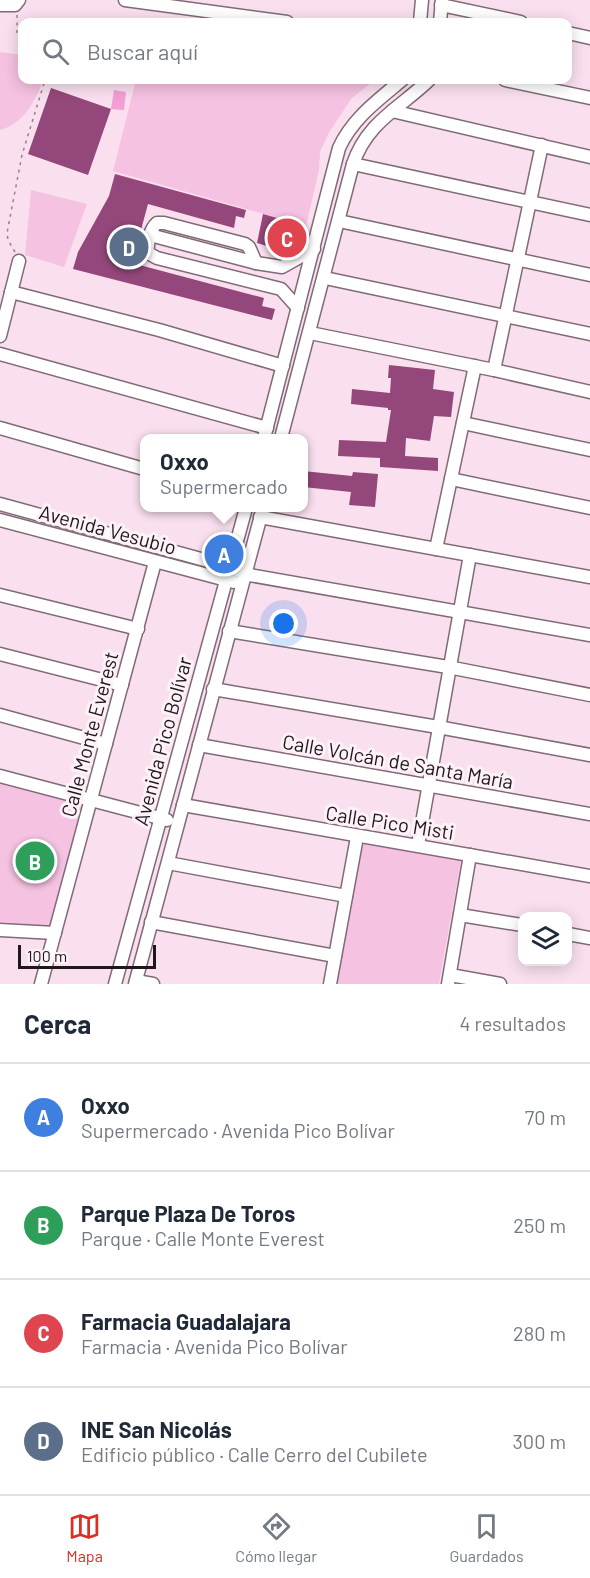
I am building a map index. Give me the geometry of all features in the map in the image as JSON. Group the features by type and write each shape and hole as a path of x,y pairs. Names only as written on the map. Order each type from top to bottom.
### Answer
{"street":[{"path":"125,0 258,18"},
{"path":"420,18 422,0"},
{"path":"0,5 15,5 18,1"},
{"path":"440,18 441,2 505,18"},
{"path":"572,34 590,38"},
{"path":"0,354 266,433 342,142 358,119 397,84"},
{"path":"282,434 325,278 353,164 364,138 424,84"},
{"path":"524,84 590,98"},
{"path":"392,111 590,157"},
{"path":"494,370 542,145"},
{"path":"353,164 590,215"},
{"path":"339,221 590,275"},
{"path":"298,308 281,289 150,255 148,250 150,235 157,222 174,225 245,244 249,247 256,262 282,267 314,249"},
{"path":"0,336 19,261"},
{"path":"281,289 282,267"},
{"path":"325,278 590,334"},
{"path":"11,292 159,330 283,366"},
{"path":"310,333 590,392"},
{"path":"436,549 475,366"},
{"path":"463,423 590,450"},
{"path":"0,428 140,468"},
{"path":"451,479 590,508"},
{"name":"Avenida Vesubio","path":"0,504 230,567 243,579"},
{"name":"Avenida Pico Bolívar","path":"115,984 245,512"},
{"path":"261,512 436,549 590,577"},
{"name":"Avenida Pico Bolívar","path":"135,983 261,512"},
{"name":"Avenida Vesubio","path":"0,520 227,581 243,579"},
{"path":"418,845 448,667 470,555"},
{"name":"Calle Monte Everest","path":"40,984 155,562"},
{"path":"243,579 590,635"},
{"path":"0,594 138,629"},
{"path":"229,631 448,667 590,695"},
{"path":"0,654 122,685"},
{"path":"213,689 590,755"},
{"path":"0,715 106,744"},
{"name":"Calle Volcán de Santa María","path":"199,745 590,814"},
{"path":"0,776 178,823"},
{"name":"Calle Pico Misti","path":"183,805 590,876"},
{"path":"330,984 357,837"},
{"path":"470,855 449,979 500,984"},
{"path":"168,863 346,896"},
{"path":"460,915 518,924"},
{"path":"151,922 335,956"},
{"path":"0,930 55,933"},
{"path":"572,935 590,938"},
{"path":"135,983 153,984"}],"path":[{"path":"18,1 18,34"},
{"path":"19,261 8,240 7,233 22,155 44,84"}],"shaded area":[{"path":"0,52 18,54 18,84 42,84 28,111 15,123 0,130"},
{"path":"135,84 370,84 351,99 328,134 320,152 319,170 306,226 113,171"},
{"path":"114,90 126,92 124,110 111,109"},
{"path":"31,190 87,204 64,267 25,255"},
{"path":"0,777 87,801 52,926 0,922"},
{"path":"359,842 461,860 439,984 336,984"}],"building":[{"path":"51,88 111,109 88,175 28,154"},
{"path":"115,174 246,210 244,218 236,216 234,228 148,204 132,263 264,298 262,306 275,309 272,320 73,269 78,252 109,196"},
{"path":"263,214 302,225 296,247 286,252 257,243"},
{"path":"389,365 435,370 433,389 454,392 451,417 434,416 430,441 406,438 405,456 438,458 438,471 380,467 380,458 338,456 339,440 386,442 391,410 351,404 352,389 390,393"},
{"path":"308,472 352,476 353,472 378,474 375,507 349,505 351,492 308,488"}],"place":[{"name":"Farmacia Guadalajara","path":"287,238"},
{"name":"INE San Nicolás","path":"129,247"},
{"name":"Oxxo","path":"224,554"},
{"name":"Parque Plaza De Toros","path":"35,861"}]}
